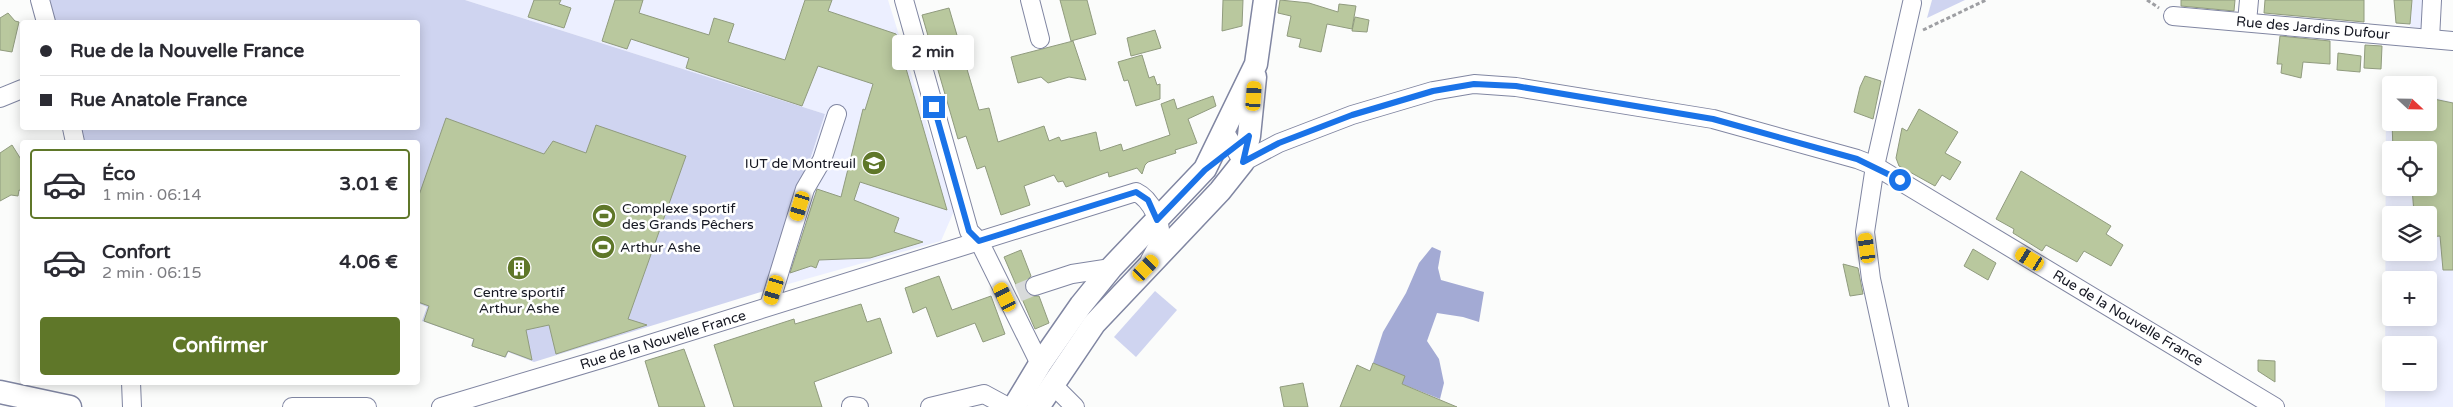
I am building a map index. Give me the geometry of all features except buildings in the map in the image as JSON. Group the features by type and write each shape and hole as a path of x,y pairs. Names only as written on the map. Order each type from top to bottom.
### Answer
{"main road":[{"path":"1038,407 1094,324 1220,191 1238,144 1256,64 1265,0"},
{"path":"1014,407 1040,364 1081,305 1110,268 1205,170 1238,144"},
{"path":"3,397 70,407"}],"street":[{"path":"40,0 45,20"},
{"path":"904,0 969,231 979,241 1012,295 1040,364"},
{"path":"1030,0 1040,39"},
{"path":"2247,22 2249,0"},
{"path":"2430,39 2432,0"},
{"path":"1899,407 1871,279 1865,232 1875,166 1912,3"},
{"name":"Rue des Jardins Dufour","path":"2173,16 2453,41"},
{"name":"Rue de la Nouvelle France","path":"1238,144 1279,143 1352,115 1433,91 1474,84 1516,86 1713,119 1857,159 1875,166 2275,407"},
{"path":"0,98 20,89"},
{"path":"767,307 805,189 822,160 837,114"},
{"name":"Rue de la Nouvelle France","path":"440,407 1136,192 1148,200 1157,220"},
{"path":"1146,268 1159,243 1160,235 1157,220"},
{"path":"1035,286 1072,274 1110,268"},
{"path":"1052,384 1075,407"},
{"path":"131,385 132,407"},
{"path":"930,407 984,394 1008,407"},
{"path":"294,407 367,407"}],"path":[{"path":"1904,39 1986,0"}],"shaded area":[{"name":"Complexe sportif des Grands Pêchers","path":"50,0 465,0 825,114 767,290 534,362 508,352 506,358 471,346 473,339 422,321 427,307 420,304 420,140 83,140 81,130 420,130 420,20 55,20"},
{"path":"465,0 888,0 954,211 941,241 767,290 825,114"},
{"path":"1932,0 1965,0 1927,18"},
{"path":"2412,0 2442,0 2439,31 2410,27"},
{"path":"2438,98 2453,102 2453,407 2385,407 2385,391 2437,391 2437,336 2385,336 2385,326 2437,326 2437,271 2385,271 2385,261 2437,261 2437,206 2386,206 2386,196 2437,196 2437,141 2386,141 2386,131 2438,131"},
{"path":"1432,247 1441,251 1438,268 1441,280 1484,292 1479,322 1463,317 1437,313 1427,341 1439,359 1444,383 1440,399 1402,384 1373,363 1383,332 1406,293 1419,263"},
{"path":"1155,291 1177,310 1136,357 1114,337"}],"tunnel":[{"path":"1018,293 1035,286"}],"place":[{"name":"IUT de Montreuil","path":"874,163"},
{"name":"Complexe sportif des Grands Pêchers","path":"604,216"},
{"name":"Arthur Ashe","path":"603,247"},
{"name":"Centre sportif Arthur Ashe","path":"519,268"}],"route":[{"path":"934,107 969,231 979,241 1136,192 1148,200 1157,220 1205,170 1249,136 1243,162 1279,143 1352,115 1433,91 1474,84 1516,86 1713,119 1857,159 1875,166 1900,180"}]}
